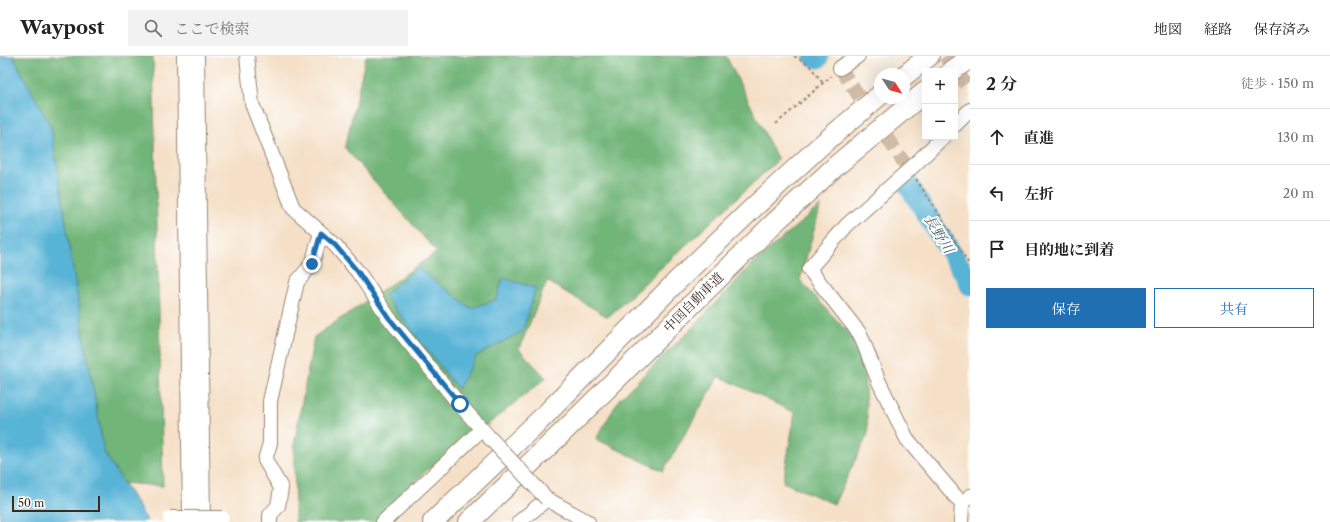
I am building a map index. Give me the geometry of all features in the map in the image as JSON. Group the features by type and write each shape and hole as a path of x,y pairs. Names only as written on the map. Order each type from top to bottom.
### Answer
{"highway":[{"path":"910,71 929,56"},
{"path":"955,68 970,58"},
{"name":"中国自動車道","path":"469,522 562,433 772,224 837,165 922,94"},
{"name":"中国自動車道","path":"433,522 544,416 677,281 755,206 819,147 874,100"}],"street":[{"path":"184,56 190,522"},
{"path":"197,56 203,522"},
{"path":"247,56 252,104 293,208 335,245 358,272 389,318 460,404 547,499 588,522"},
{"path":"840,68 858,56"},
{"path":"958,122 970,110"},
{"path":"939,140 909,170 847,225 809,269 860,334 879,382 907,439 966,500 960,522"},
{"path":"270,522 270,515 278,506 281,488 265,460 270,443 270,401 297,282 312,264 321,233"},
{"path":"383,522 485,432"},
{"path":"519,522 547,499"},
{"path":"165,520 224,520"}],"path":[{"path":"794,56 809,65 823,83"},
{"path":"776,124 840,68"},
{"path":"909,170 941,217 970,266"}],"green space":[{"path":"13,56 153,56 163,486 123,483 104,452 81,320"},
{"path":"366,56 726,56 778,160 608,317 547,281 519,349 546,378 426,471 375,522 295,522 294,445 314,337 437,252 345,148"},
{"path":"821,205 800,280 852,337 864,371 868,434 834,504 783,482 795,413 719,376 663,471 596,439 620,398 690,330 753,263"}],"water":[{"path":"0,56 13,56 51,127 81,320 104,452 147,520 142,522 0,522"},
{"path":"417,268 471,308 496,300 503,278 536,288 523,331 476,356 458,389 384,295"}],"waterway":[{"name":"長野川","path":"814,56 818,58"},
{"name":"長野川","path":"907,183 966,276 970,285"}],"tunnel":[{"path":"945,56 970,90"},
{"path":"840,68 909,170"}],"route":[{"path":"312,264 321,233 335,245 358,272 389,318 460,404"}]}
